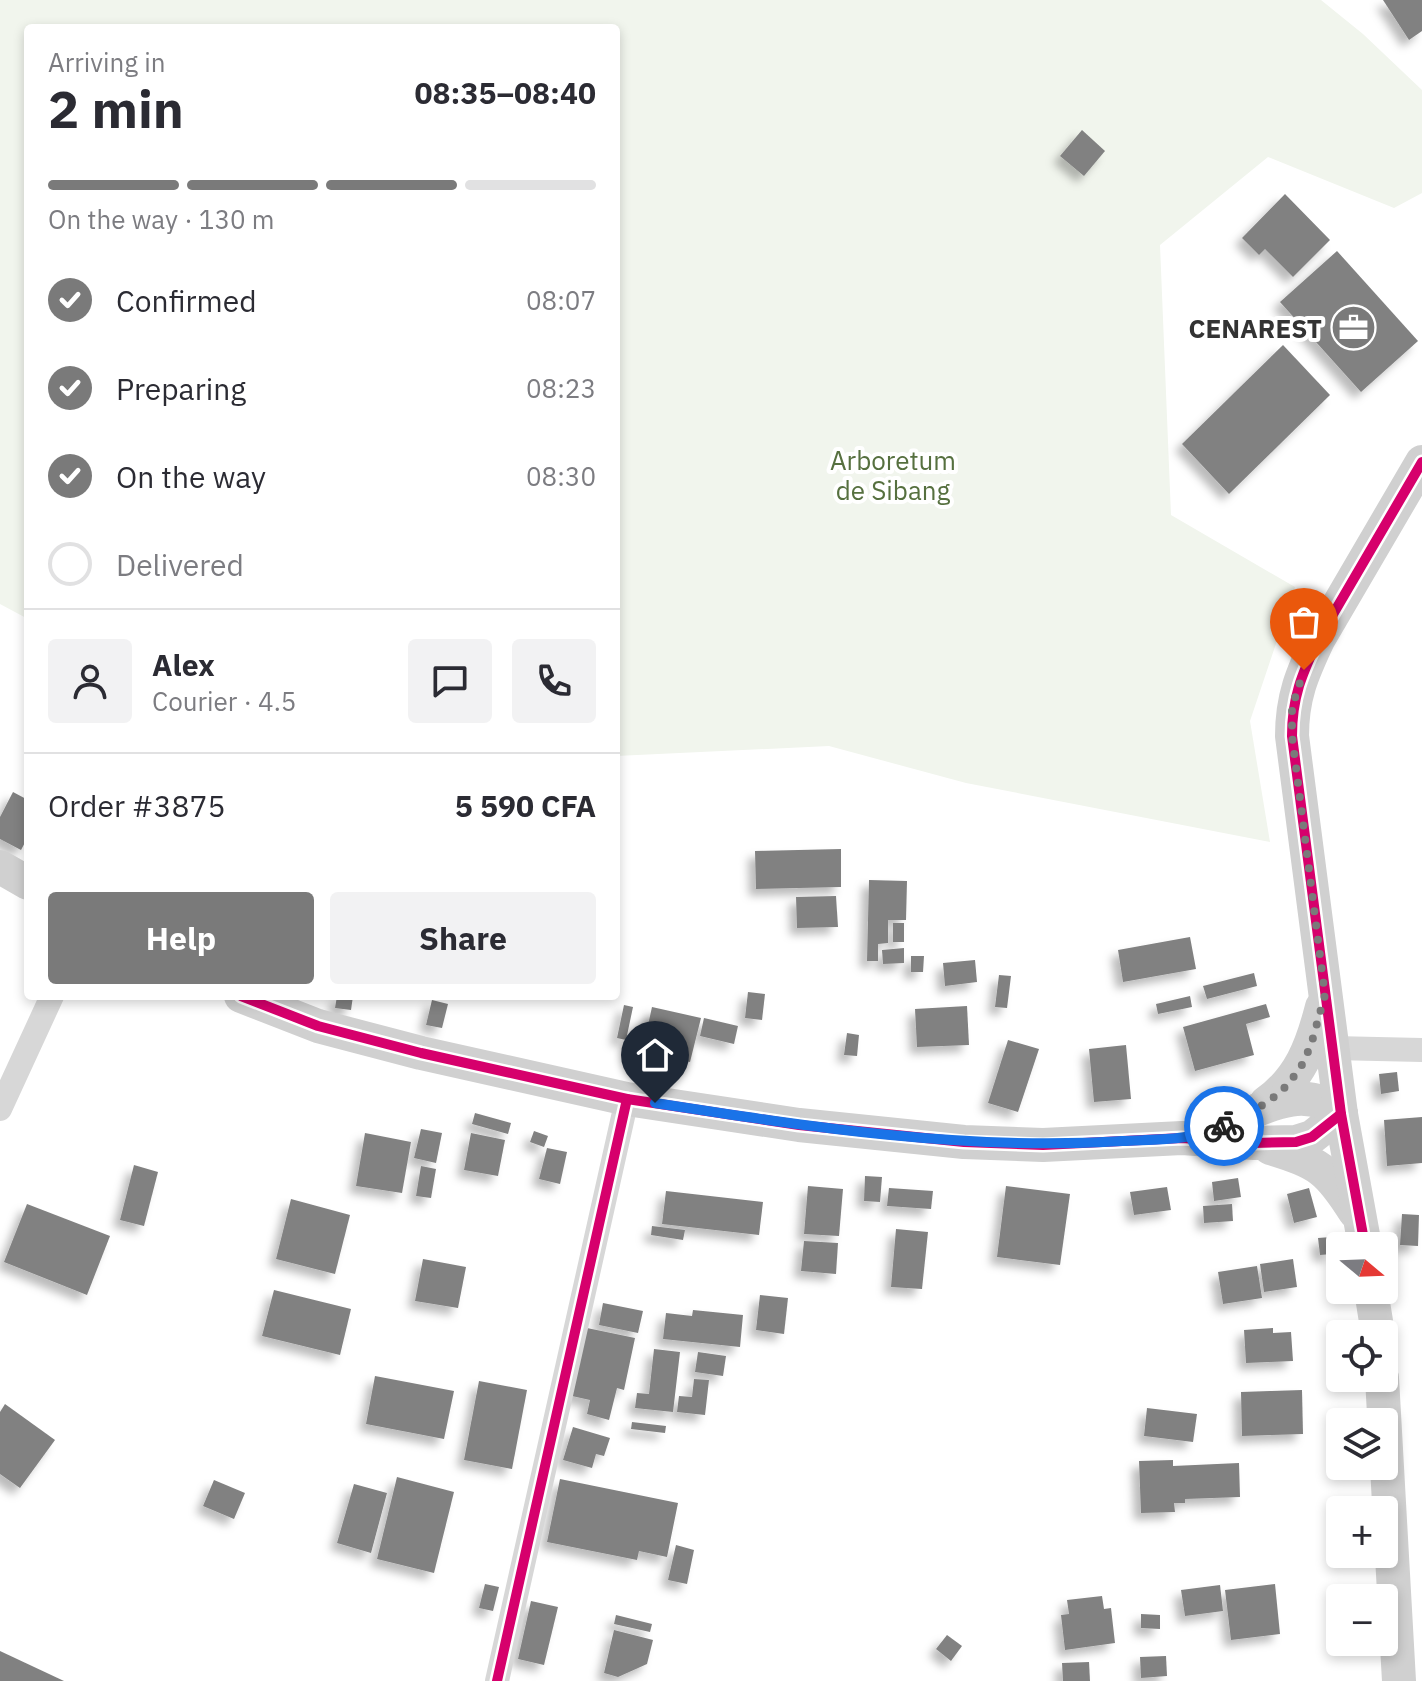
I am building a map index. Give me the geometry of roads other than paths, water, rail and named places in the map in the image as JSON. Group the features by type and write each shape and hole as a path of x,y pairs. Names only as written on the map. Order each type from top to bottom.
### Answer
{"street":[{"path":"1363,1232 1341,1114 1292,736 1292,707 1318,640 1422,462"},
{"path":"0,867 24,881"},
{"path":"1253,1128 1300,1069 1311,1045 1325,995"},
{"path":"0,1109 50,1000"},
{"path":"251,1000 318,1026 366,1039 627,1099 799,1125 964,1142 1043,1145 1182,1138 1253,1128 1297,1097 1312,1097 1329,1103 1341,1114"},
{"path":"1333,1048 1422,1050"},
{"path":"497,1681 627,1099"},
{"path":"1253,1128 1327,1172 1338,1185 1362,1232"},
{"path":"1383,1392 1399,1681"}],"place":[{"name":"CENAREST","path":"1353,328"}],"park label":[{"name":"Arboretum de Sibang","path":"893,475"}]}
